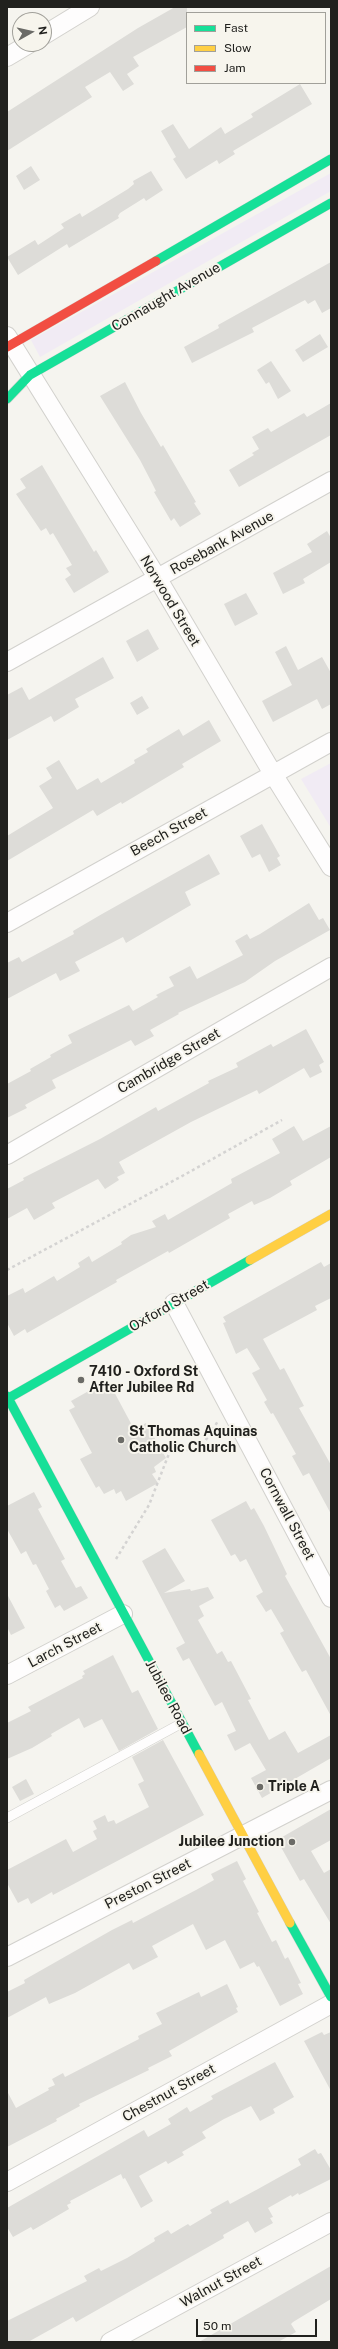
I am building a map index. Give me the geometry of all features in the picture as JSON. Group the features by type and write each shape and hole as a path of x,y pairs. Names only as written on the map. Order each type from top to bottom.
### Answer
{"main road":[{"path":"8,342 331,160"},
{"name":"Connaught Avenue","path":"7,399 30,375 331,203"},
{"name":"Oxford Street","path":"7,1398 329,1219"},
{"name":"Jubilee Road","path":"7,1398 242,1835 331,1997"}],"street":[{"path":"52,30 90,7"},
{"name":"Norwood Street","path":"8,342 158,579 272,774 331,867"},
{"name":"Rosebank Avenue","path":"7,662 331,481"},
{"name":"Beech Street","path":"7,923 331,742"},
{"name":"Cambridge Street","path":"7,1155 331,967"},
{"name":"Cornwall Street","path":"174,1304 229,1403 331,1598"},
{"name":"Larch Street","path":"7,1675 123,1614"},
{"name":"Preston Street","path":"7,1957 331,1790"},
{"name":"Chestnut Street","path":"7,2182 331,2004"},
{"name":"Walnut Street","path":"110,2342 331,2222"}],"lane":[{"path":"7,1818 182,1723"}],"path":[{"path":"7,1270 184,1176 282,1120"},
{"path":"104,1579 149,1505 170,1451 200,1449 229,1403"}],"shaded area":[{"path":"331,173 331,191 40,357 31,340"},
{"path":"331,763 331,828 301,779"}],"building":[{"path":"175,7 187,7 186,28 133,57 139,66 127,74 134,84 123,91 110,72 85,87 92,97 7,151 7,112 138,28"},
{"path":"300,84 312,104 233,151 235,154 219,164 217,160 186,179 173,159 176,157 161,131 173,124 189,149 221,127 225,134 253,117 251,114"},
{"path":"31,166 40,180 24,190 16,176"},
{"path":"151,171 163,190 146,201 144,198 120,213 118,216 119,218 69,248 67,244 18,275 7,257 35,240 38,245 64,228 61,224 80,213 82,217 128,189 134,184 133,181"},
{"path":"331,262 331,308 322,313 315,300 308,304 305,300 252,328 254,332 192,363 184,347 219,328 218,325"},
{"path":"320,334 328,347 303,362 295,350"},
{"path":"271,361 291,391 278,399 269,382 266,384 257,370"},
{"path":"125,382 161,447 163,445 196,502 194,503 201,514 180,527 174,518 171,521 154,492 156,491 140,460 100,396"},
{"path":"331,403 331,435 239,487 229,470 254,455 252,453 259,449 252,437 268,428 271,432 304,413 307,417"},
{"path":"42,465 94,552 96,550 109,572 74,593 65,579 71,575 66,568 72,565 53,533 50,535 46,528 41,531 16,494 26,488 20,479"},
{"path":"327,531 331,538 331,562 303,579 305,583 283,594 273,573 312,552 307,544"},
{"path":"246,593 258,614 235,626 224,604"},
{"path":"148,629 159,649 137,662 126,641"},
{"path":"286,646 298,670 322,657 331,673 331,704 322,709 317,699 273,722 262,701 292,685 275,652"},
{"path":"103,657 114,678 75,699 79,707 54,722 51,716 7,740 7,695 22,687 29,700"},
{"path":"142,696 149,708 137,715 130,703"},
{"path":"209,720 221,741 182,764 184,767 122,804 121,802 97,816 93,810 7,861 7,836 53,808 39,786 52,778 46,768 59,760 77,790 98,778 101,783 135,763 134,760 148,752 146,749 179,729 183,736"},
{"path":"262,824 280,856 277,858 281,865 269,872 260,854 252,858 240,836"},
{"path":"209,854 220,874 185,892 191,905 126,943 123,937 75,962 80,971 60,981 56,973 7,999 7,963 19,957 22,962 74,934 73,931"},
{"path":"309,903 319,920 323,918 330,930 275,961 245,982 178,1013 179,1014 150,1030 154,1036 135,1046 131,1040 52,1080 56,1088 25,1105 27,1108 7,1118 7,1084 31,1071 30,1069 51,1057 50,1055 72,1043 68,1035 129,1005 133,1011 158,997 156,995 174,986 169,977 190,966 197,979 243,955 235,941 247,934 250,939 260,934"},
{"path":"306,1029 324,1062 319,1065 322,1072 310,1078 304,1068 259,1094 257,1090 191,1122 119,1162 125,1173 117,1177 119,1180 105,1189 98,1179 52,1203 55,1208 34,1220 27,1208 7,1219 7,1189 24,1180 23,1178 100,1139 156,1107 158,1111 209,1083 208,1081 238,1067 236,1063 271,1044 273,1047"},
{"path":"294,1126 303,1141 331,1126 331,1157 290,1181 292,1185 270,1198 254,1205 252,1201 228,1214 230,1218 169,1253 168,1251 116,1280 117,1282 27,1333 25,1329 14,1336 7,1323 7,1296 23,1288 25,1293 54,1276 57,1281 80,1267 78,1263 89,1256 92,1262 122,1244 121,1242 131,1235 156,1227 152,1221 165,1214 168,1220 232,1183 231,1179 280,1153 272,1139"},
{"path":"321,1262 324,1267 331,1263 331,1298 315,1306 317,1310 263,1339 280,1370 284,1368 304,1406 299,1408 331,1465 331,1514 309,1473 303,1476 292,1456 296,1454 273,1413 271,1414 264,1402 267,1400 252,1373 260,1369 247,1348 236,1354 223,1323 226,1322 223,1317"},
{"name":"St Thomas Aquinas Catholic Church","path":"101,1384 105,1391 112,1388 134,1429 146,1423 166,1458 154,1467 156,1472 152,1474 158,1483 126,1501 121,1491 116,1494 114,1489 104,1494 99,1486 96,1488 80,1459 92,1453 69,1410 75,1407 71,1401"},
{"path":"34,1492 42,1507 38,1509 65,1559 61,1561 76,1588 81,1586 88,1598 64,1611 60,1605 55,1608 46,1591 49,1589 36,1564 33,1565 26,1551 21,1554 7,1529 7,1506"},
{"path":"246,1501 251,1510 254,1508 264,1526 287,1574 285,1576 331,1659 331,1716 306,1670 302,1672 295,1660 280,1633 284,1631 271,1609 266,1612 256,1596 263,1592 246,1559 240,1562 235,1554 231,1556 211,1520"},
{"path":"165,1548 185,1581 164,1593 190,1589 191,1591 208,1587 214,1598 199,1606 204,1616 198,1620 217,1654 222,1651 228,1662 231,1661 251,1699 248,1700 269,1740 285,1731 298,1753 331,1735 331,1758 262,1798 251,1778 266,1770 250,1743 235,1751 227,1735 236,1731 222,1702 215,1706 189,1658 183,1661 176,1648 185,1643 142,1561"},
{"path":"7,1594 25,1628 11,1635 7,1627"},
{"path":"113,1655 132,1693 138,1690 158,1729 119,1751 102,1719 84,1728 79,1718 51,1734 52,1736 32,1748 7,1759 7,1723 31,1711 28,1707 83,1678 82,1676 85,1674 83,1671"},
{"path":"163,1740 204,1815 53,1895 52,1892 31,1904 28,1898 18,1903 7,1883 7,1870 66,1839 73,1852 97,1839 93,1831 97,1829 93,1821 105,1815 108,1822 114,1820 116,1824 149,1807 138,1784 144,1781 132,1757"},
{"path":"26,1779 34,1794 20,1801 12,1787"},
{"path":"331,1809 331,1840 311,1851 324,1873 331,1869 331,1924 304,1879 300,1881 277,1840"},
{"path":"237,1861 246,1879 243,1881 259,1912 257,1913 272,1942 276,1940 285,1959 288,1957 301,1983 298,1984 303,1994 280,2006 259,1966 257,1967 254,1962 240,1969 225,1940 206,1950 193,1924 152,1946 158,1957 133,1970 129,1963 75,1993 49,2004 46,1997 7,2018 7,1992 25,1983 24,1980 112,1930 132,1920 133,1923 214,1880 211,1874"},
{"path":"227,1984 238,2007 236,2008 238,2012 169,2051 172,2056 148,2068 149,2070 79,2104 80,2106 56,2119 57,2121 7,2147 7,2091 16,2108 49,2090 48,2088 55,2085 52,2079 63,2073 65,2077 139,2039 138,2036 162,2024 156,2013 199,1992 201,1997"},
{"path":"322,2032 324,2035 331,2032 331,2091 304,2041"},
{"path":"275,2062 294,2097 273,2109 275,2113 260,2121 251,2106 224,2119 202,2132 206,2138 182,2152 184,2155 168,2164 166,2161 139,2176 153,2201 141,2208 125,2178 123,2179 121,2174 70,2201 71,2203 67,2205 69,2209 33,2230 31,2227 13,2237 7,2227 7,2208 144,2130 148,2137 171,2124 168,2119 187,2107 190,2112 213,2099 211,2096"},
{"path":"315,2149 318,2154 321,2153 331,2170 331,2179 299,2195 298,2193 292,2197 291,2195 268,2208 273,2217 270,2218 273,2223 255,2233 248,2221 223,2235 224,2238 76,2322 73,2317 28,2342 7,2342 7,2321 87,2281 84,2276 99,2268 101,2271 127,2258 155,2241 154,2238 168,2230 171,2234 188,2224 190,2226 212,2213 210,2210 228,2200 230,2204 301,2165 298,2159"},
{"path":"331,2266 331,2299 293,2322 291,2324 296,2332 278,2342 199,2342"}],"traffic: fast":[{"path":"156,261 331,159"},
{"path":"7,399 30,375 331,203"},
{"path":"7,1399 250,1260"},
{"path":"7,1396 199,1754"},
{"path":"290,1923 331,1997"}],"traffic: slow":[{"path":"250,1260 331,1214"},
{"path":"199,1754 290,1923"}],"traffic: jam":[{"path":"7,347 156,261"}],"place":[{"name":"7410 - Oxford St After Jubilee Rd","path":"81,1380"},
{"name":"St Thomas Aquinas Catholic Church","path":"121,1440"},
{"name":"Triple A","path":"260,1787"},
{"name":"Jubilee Junction","path":"292,1842"}]}
